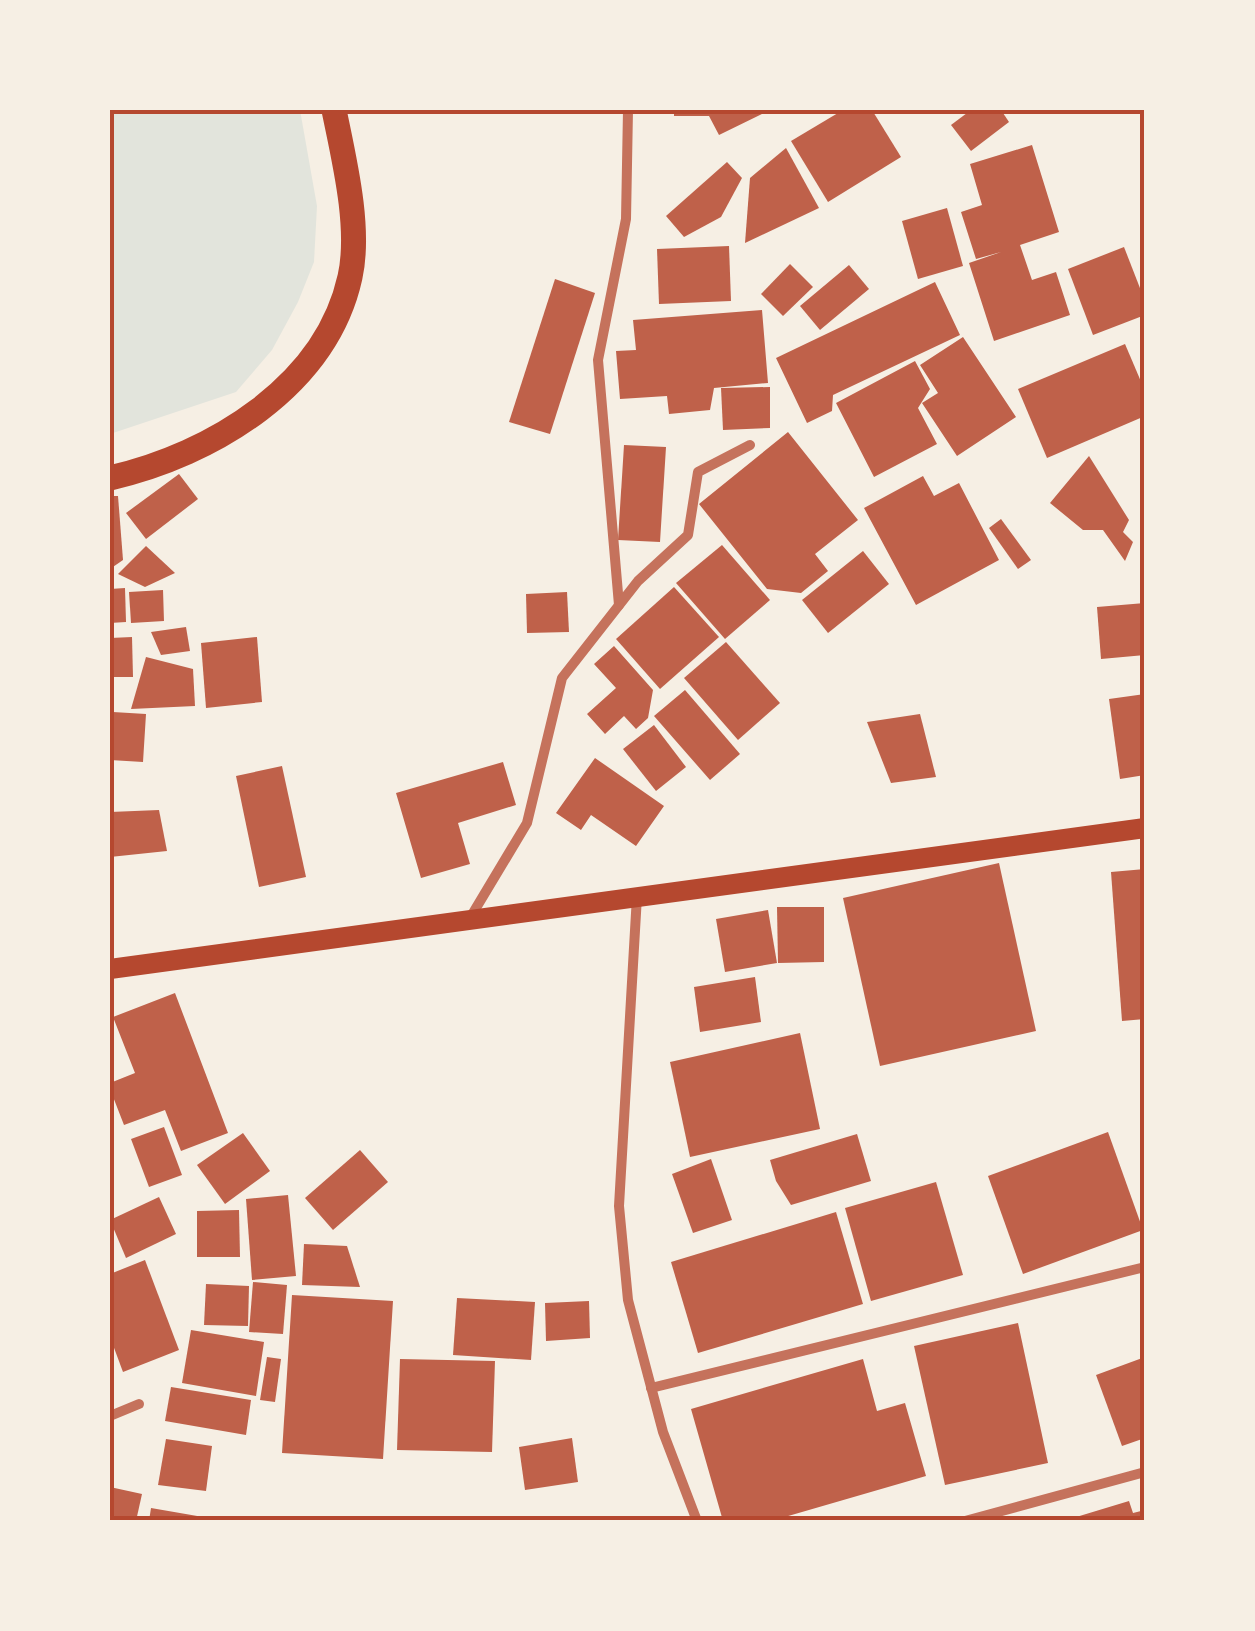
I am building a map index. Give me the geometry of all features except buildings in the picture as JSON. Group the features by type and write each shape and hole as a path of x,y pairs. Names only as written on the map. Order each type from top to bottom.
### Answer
{"main road":[{"path":"110,478 142,471 229,431 274,398 314,356 338,318 351,274 352,221 334,110"},
{"path":"110,969 1145,828"}],"street":[{"path":"619,606 598,360 626,218 628,110"},
{"path":"470,919 526,823 562,678 638,581 688,534 698,472 750,446"},
{"path":"637,896 619,1206 628,1300 664,1432 697,1521"},
{"path":"652,1388 1145,1268"},
{"path":"110,1416 139,1404"},
{"path":"964,1521 1145,1472"}],"shaded area":[{"path":"110,110 300,110 317,206 314,262 298,302 272,350 236,392 110,434"}]}
